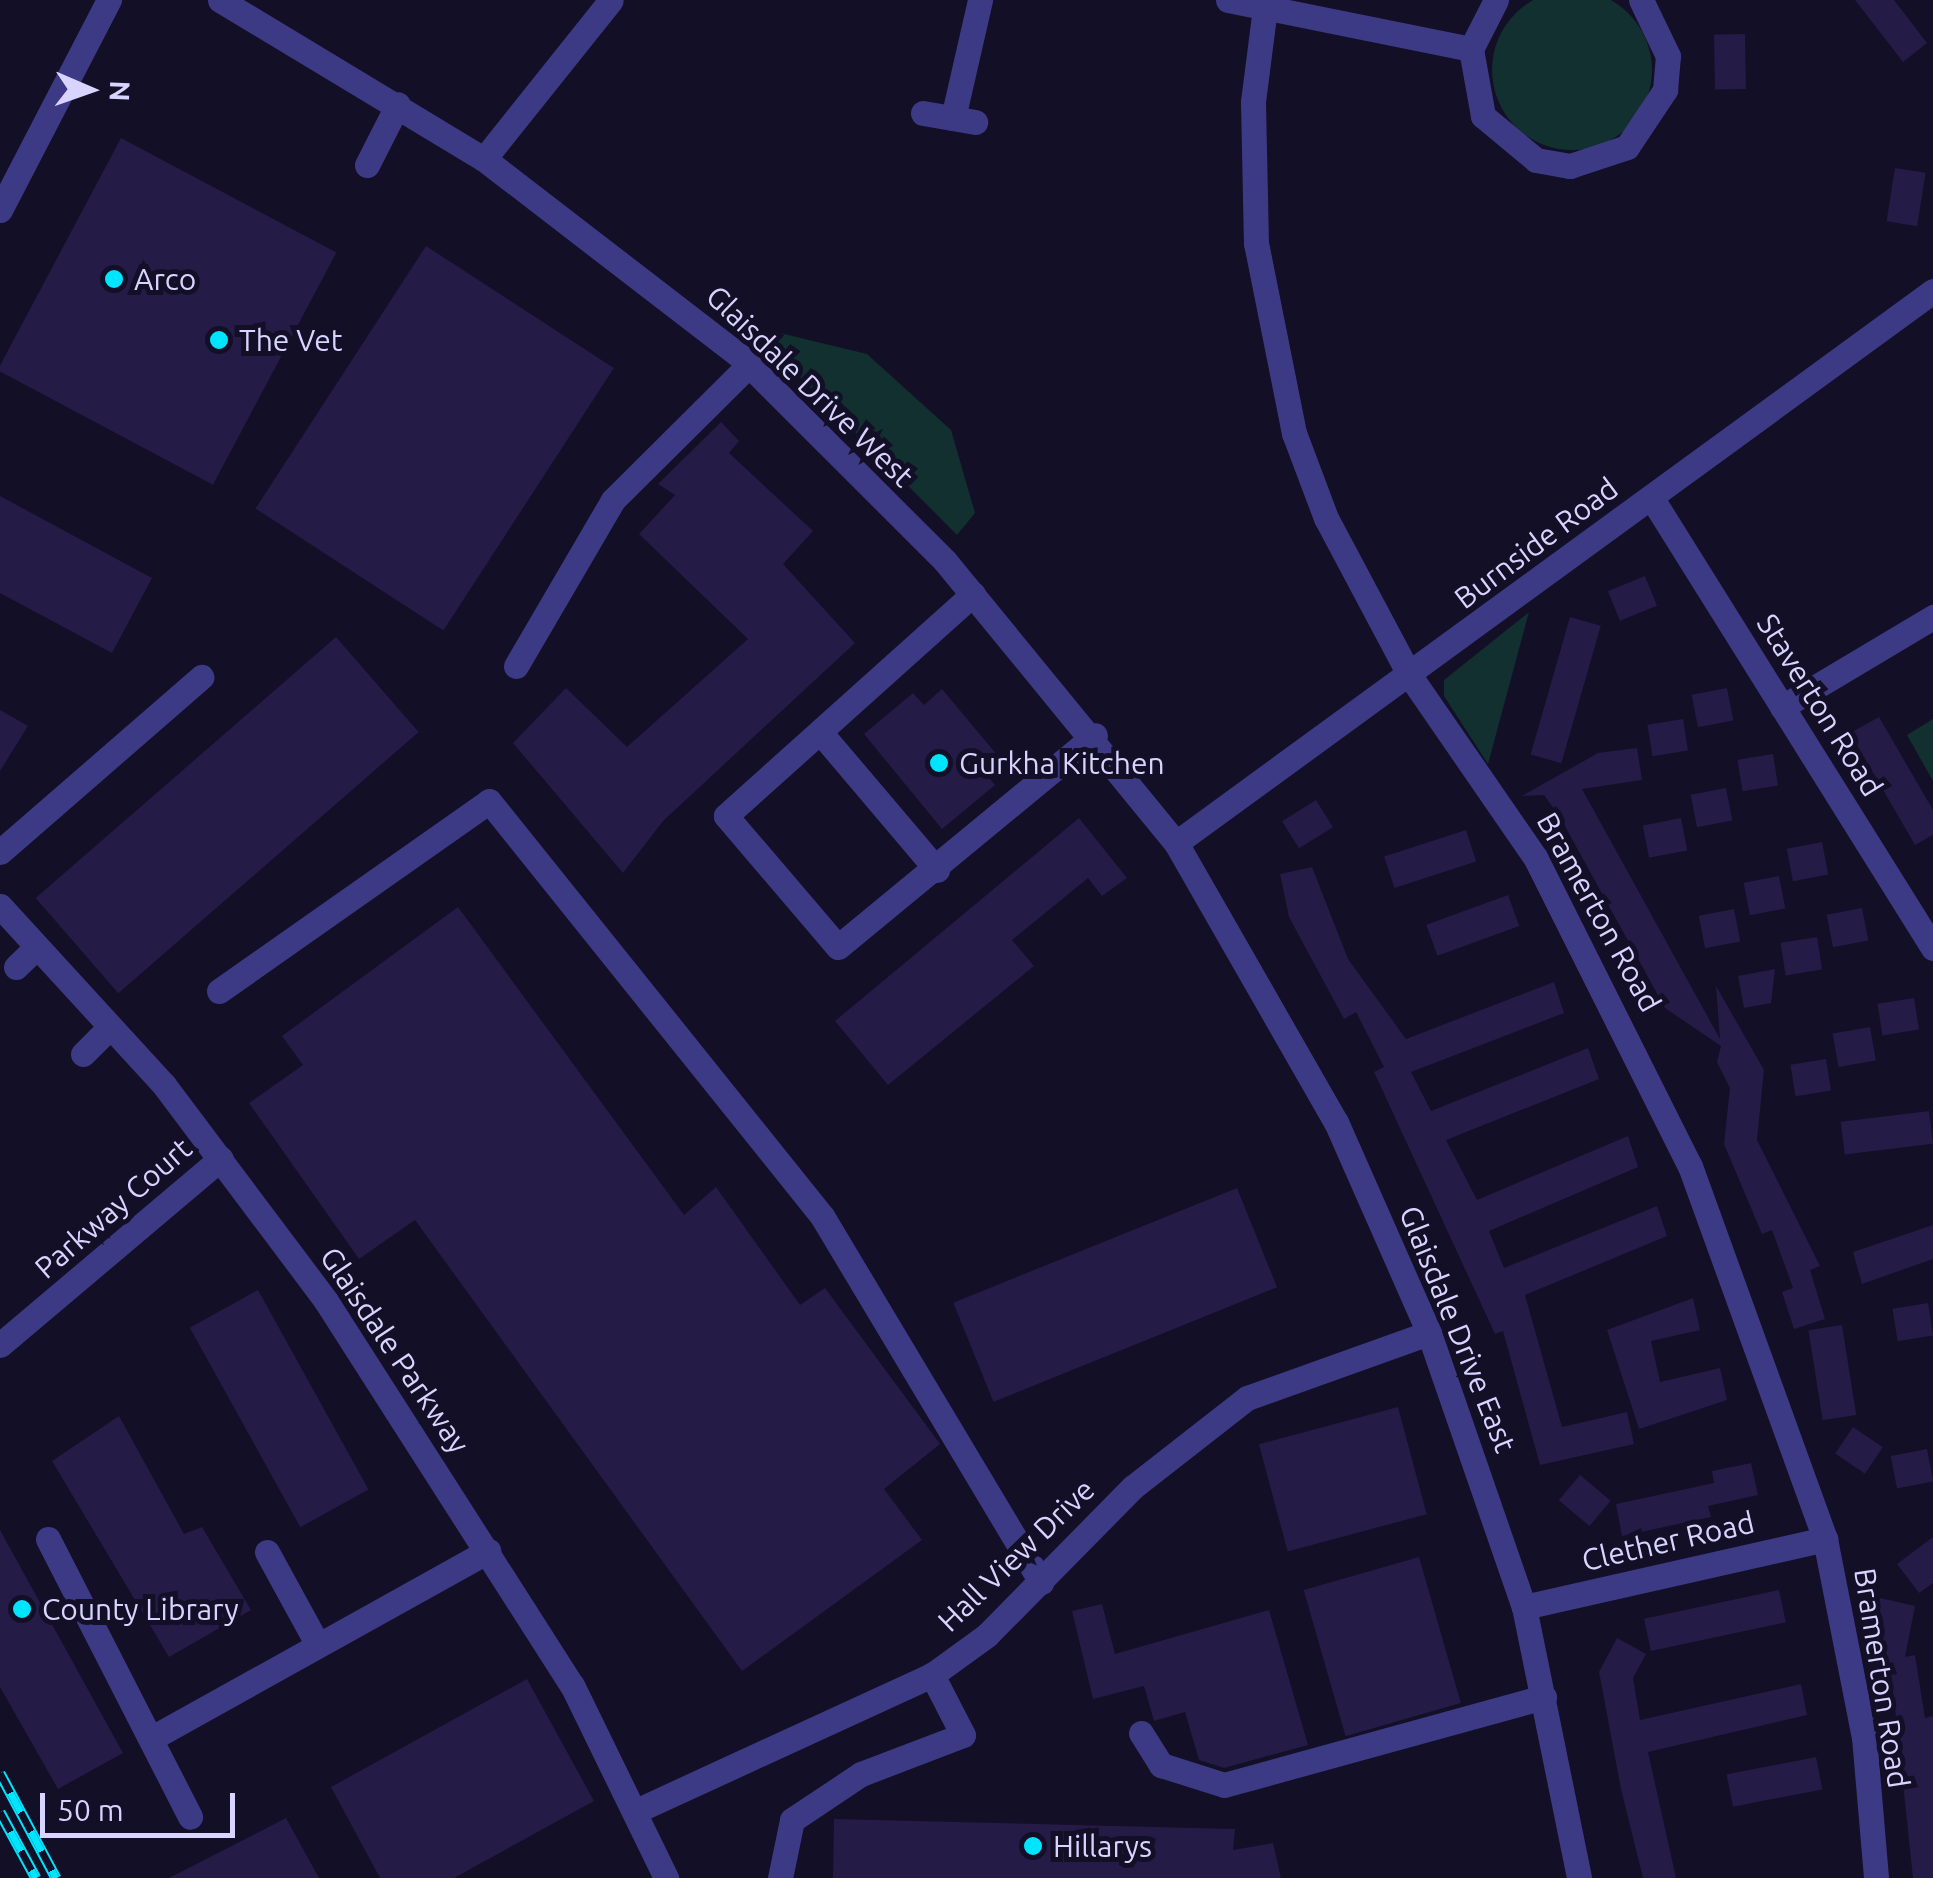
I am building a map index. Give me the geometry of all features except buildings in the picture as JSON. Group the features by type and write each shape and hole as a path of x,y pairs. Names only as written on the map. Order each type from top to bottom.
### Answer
{"street":[{"path":"0,210 109,0"},
{"name":"Glaisdale Drive West","path":"220,0 484,159 749,366 973,594 1095,736 1176,843"},
{"path":"484,159 611,0"},
{"path":"923,112 964,120 980,0"},
{"path":"1228,0 1265,4 1471,49"},
{"path":"1496,0 1471,49 1471,84 1506,143 1536,160 1596,162 1651,122 1666,90 1668,56 1641,0"},
{"name":"Bramerton Road","path":"1265,4 1252,165 1270,336 1326,518 1410,676 1535,857 1660,1092 1825,1539 1864,1736 1876,1878"},
{"path":"367,165 398,104"},
{"name":"Burnside Road","path":"1176,843 1933,291"},
{"path":"516,666 613,500 749,366"},
{"name":"Staverton Road","path":"1651,497 1933,948"},
{"path":"973,594 726,816 838,947 937,870 1095,736"},
{"path":"1782,707 1933,617"},
{"path":"0,852 201,677"},
{"path":"820,732 937,870"},
{"path":"219,991 489,801 822,1216 998,1496 1041,1582"},
{"name":"Glaisdale Drive East","path":"1176,843 1336,1122 1429,1333 1524,1607 1578,1878"},
{"name":"Glaisdale Parkway","path":"0,906 221,1158 488,1551 636,1811 666,1878"},
{"path":"16,967 37,947"},
{"path":"83,1054 110,1028"},
{"name":"Parkway Court","path":"0,1345 221,1158"},
{"name":"Hall View Drive","path":"636,1811 932,1675 1041,1582 1133,1487 1247,1398 1429,1333"},
{"path":"48,1538 190,1817"},
{"name":"Clether Road","path":"1524,1607 1825,1539"},
{"path":"152,1738 488,1551"},
{"path":"267,1552 318,1645"},
{"path":"780,1878 792,1820 862,1774 962,1735 932,1675"},
{"path":"1141,1733 1161,1764 1224,1786 1544,1697"}],"green space":[{"path":"1572,-10 1603,-4 1629,13 1646,39 1652,70 1646,101 1629,127 1603,144 1572,150 1541,144 1515,127 1498,101 1492,70 1498,39 1515,13 1541,-4"},
{"path":"780,333 867,354 951,430 975,513 957,535 770,347"},
{"path":"1529,612 1488,764 1444,696 1444,680"},
{"path":"1933,719 1933,781 1907,735"}],"railway":[{"path":"0,1773 56,1878"},
{"path":"0,1812 36,1878"}],"place":[{"name":"Arco","path":"114,279"},
{"name":"The Vet","path":"219,340"},
{"name":"Gurkha Kitchen","path":"939,763"},
{"name":"County Library","path":"22,1609"},
{"name":"Hillarys","path":"1033,1846"}]}
